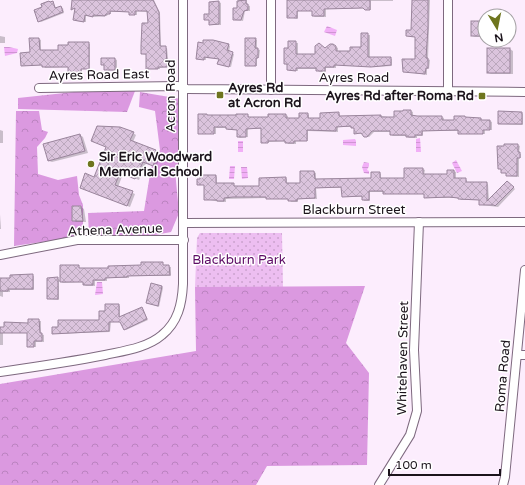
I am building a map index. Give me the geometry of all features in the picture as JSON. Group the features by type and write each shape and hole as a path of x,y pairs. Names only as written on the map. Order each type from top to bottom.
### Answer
{"street":[{"name":"Acron Road","path":"0,372 60,364 139,348 161,336 178,315 182,300 184,240 182,88 183,0"},
{"path":"270,90 272,0"},
{"path":"448,0 448,90"},
{"name":"Ayres Road East","path":"39,88 178,86 182,88"},
{"name":"Ayres Road","path":"182,88 525,92"},
{"name":"Whitehaven Street","path":"379,485 410,435 417,411 414,350 418,222"},
{"name":"Blackburn Street","path":"184,223 525,222"},
{"name":"Athena Avenue","path":"0,255 77,240 184,240"},
{"name":"Roma Road","path":"503,485 506,477 521,355 525,270"}],"green space":[{"path":"135,91 127,112 18,109 18,98 74,92"},
{"path":"140,92 181,99 180,169 175,170 179,213 171,232 139,238 89,237 88,213 144,211 151,168 160,150 155,111 139,107"},
{"path":"16,111 39,111 42,130 48,132 37,147 38,174 58,180 77,176 79,195 83,205 83,236 14,246"},
{"name":"Blackburn Park","path":"200,233 282,233 283,287 195,287 197,238"},
{"path":"365,286 346,343 369,373 367,465 267,466 256,485 0,485 0,384 196,351 195,287"}],"shaded area":[{"path":"327,26 337,30 335,36 324,32"},
{"path":"4,47 18,49 17,53 5,56"},
{"path":"420,138 421,152 416,152 416,139"},
{"path":"355,139 356,146 343,145 343,140"},
{"path":"238,141 243,141 243,152 238,152"},
{"path":"456,160 462,171 457,173 452,163"},
{"path":"364,162 369,163 367,170 369,171 369,174 364,173 362,167"},
{"path":"230,166 235,166 234,179 229,179"},
{"path":"241,167 247,167 248,178 242,179"},
{"path":"97,282 102,282 103,294 95,295"}],"building":[{"path":"72,0 153,0 159,12 160,46 166,46 167,67 146,69 146,54 141,54 141,46 142,23 148,23 147,11 135,11 135,15 129,15 129,12 110,11 110,14 106,14 105,16 93,15 93,17 85,15 84,22 73,20 75,8 71,10"},
{"path":"246,0 248,10 244,11 241,20 233,20 233,8 237,8 237,1"},
{"path":"287,0 370,0 370,10 365,10 363,8 324,9 324,16 312,16 312,11 297,11 297,18 287,18"},
{"path":"412,0 428,0 426,58 428,58 428,68 426,68 425,74 403,72 402,59 415,59 415,37 406,36 406,30 411,30"},
{"path":"53,1 55,8 61,6 63,12 38,22 34,10 42,7 41,4"},
{"path":"219,1 219,24 209,25 209,20 204,20 204,14 209,14 209,2"},
{"path":"471,21 477,21 477,36 471,36"},
{"path":"361,33 368,33 368,57 391,57 391,65 371,67 334,65 334,67 325,67 325,71 316,71 316,68 296,68 296,71 287,70 287,64 284,64 284,48 288,48 288,41 296,41 296,54 315,54 315,46 319,43 325,48 330,44 333,44 336,46 336,51 350,51 350,47 361,47"},
{"path":"29,38 39,38 40,50 58,50 58,45 68,45 68,42 89,42 89,69 81,69 81,73 68,73 68,67 42,67 42,65 21,66 20,53 30,52"},
{"path":"245,38 256,38 255,48 258,48 258,58 256,58 256,66 245,66"},
{"path":"203,40 213,40 229,44 227,50 233,52 229,67 217,64 219,59 204,57 204,60 196,59 198,42 203,43"},
{"path":"487,48 510,48 510,73 487,73"},
{"path":"101,58 115,58 115,70 104,70 104,65 101,65"},
{"path":"411,110 411,115 417,116 442,116 442,120 454,120 454,116 465,116 481,118 481,120 490,120 490,130 483,130 483,134 458,134 458,130 422,131 422,135 415,135 415,137 406,137 406,135 390,135 390,131 372,131 367,137 364,137 361,133 354,134 354,128 351,128 351,126 336,127 336,131 307,130 307,141 294,141 294,143 285,143 285,141 268,141 268,143 261,143 261,128 246,129 246,137 237,137 237,130 226,129 226,127 214,127 214,134 198,134 198,114 248,114 248,117 268,117 268,114 286,114 286,118 299,118 299,113 308,113 308,118 320,118 320,113 339,112 339,116 381,115 381,117 394,117 394,111"},
{"path":"498,111 522,112 522,124 498,124"},
{"path":"97,126 120,127 134,132 130,140 156,150 153,157 156,157 153,166 143,162 135,179 120,173 115,185 133,191 127,206 80,188 85,173 94,177 106,147 91,141"},
{"path":"80,134 85,151 48,161 43,144"},
{"path":"504,144 518,144 520,158 517,158 517,176 506,176 506,173 501,173 501,169 498,169 497,146 504,146"},
{"path":"404,168 423,168 423,174 447,174 447,170 454,170 454,178 466,178 466,182 487,182 487,201 507,181 514,187 495,206 479,205 479,200 449,197 424,198 424,194 383,194 383,191 369,191 369,200 362,200 362,196 342,197 341,187 315,188 315,198 297,199 297,201 288,201 288,199 266,199 266,197 233,197 224,198 224,201 217,201 204,200 204,185 197,185 197,179 200,179 200,175 216,175 216,183 234,183 234,186 259,186 259,178 286,177 286,183 300,183 300,171 314,171 315,179 371,178 371,172 380,172 380,178 404,178"},
{"path":"72,206 81,206 83,221 72,221"},
{"path":"141,262 163,262 163,265 169,265 170,275 105,278 105,280 93,280 93,285 83,285 83,282 60,282 60,265 79,265 79,268 108,268 108,266 141,265"},
{"path":"33,274 33,289 8,289 8,291 0,291 0,278 10,278 10,275"},
{"path":"58,277 58,299 47,299 47,278"},
{"path":"151,283 162,286 158,306 146,303"},
{"path":"105,304 119,304 119,317 142,307 147,319 124,330 120,322 109,322 109,331 52,334 52,327 58,327 58,320 99,320 99,311 105,311"},
{"path":"28,319 39,319 40,333 42,333 42,341 34,341 34,347 27,347 27,333 0,333 0,327 4,327 4,322 28,323"}],"place":[{"name":"Ayres Rd at Acron Rd","path":"220,95"},
{"name":"Ayres Rd after Roma Rd","path":"482,96"},
{"name":"Sir Eric Woodward Memorial School","path":"91,164"}]}
